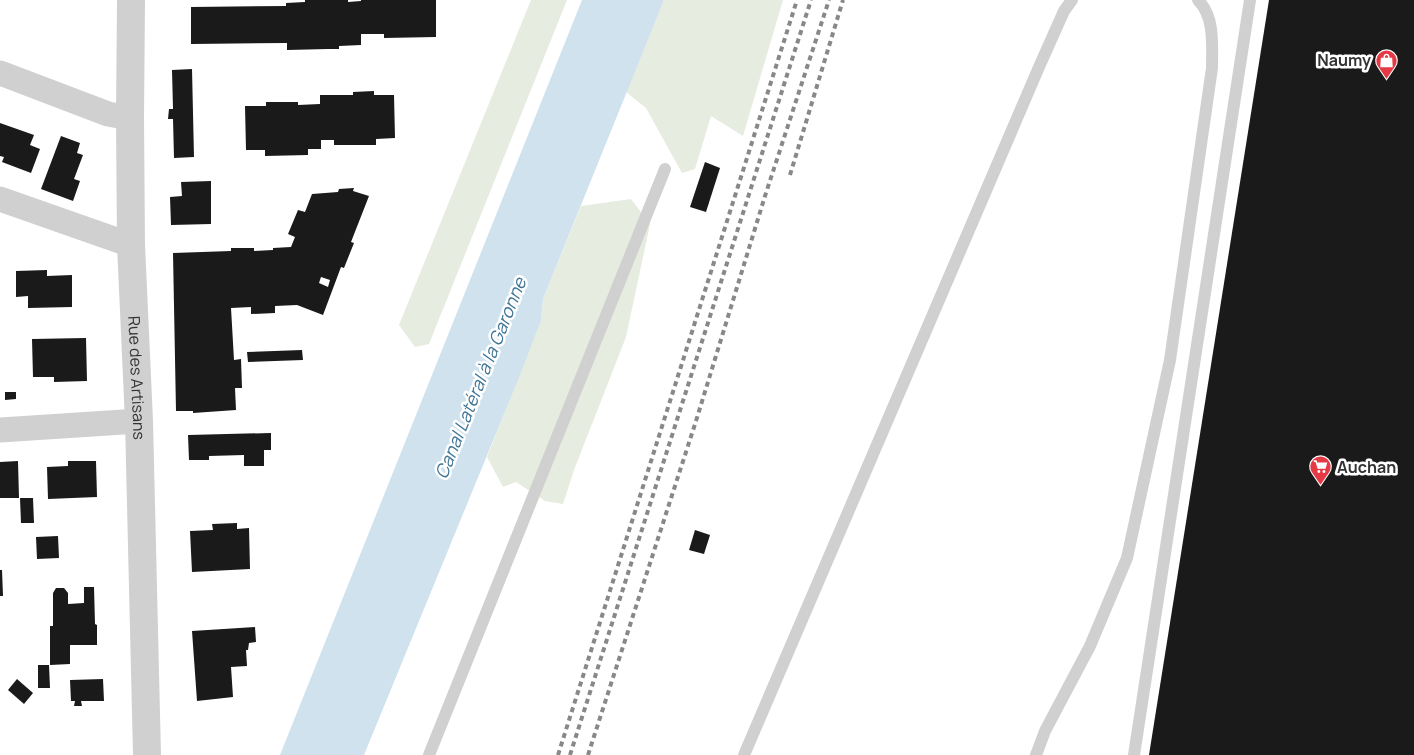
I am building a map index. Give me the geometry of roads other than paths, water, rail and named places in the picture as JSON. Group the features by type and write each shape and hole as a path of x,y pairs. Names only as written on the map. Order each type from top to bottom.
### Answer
{"street":[{"name":"Rue des Artisans","path":"131,0 131,245 139,421 147,755"},
{"path":"0,73 108,114 130,118"},
{"path":"0,199 131,245"},
{"path":"0,430 139,421"}],"lane":[{"path":"744,755 1039,67 1064,11 1072,0"},
{"path":"1036,755 1045,731 1090,646 1127,558 1166,379 1212,68 1211,25 1202,4 1198,0"},
{"path":"1134,755 1250,0"},
{"path":"429,755 665,168"}],"water":[{"name":"Canal Latéral à la Garonne","path":"582,0 664,0 543,299 541,321 518,380 364,755 280,755"}],"railway":[{"path":"558,755 797,0"},
{"path":"570,755 811,0"},
{"path":"588,755 829,0"},
{"path":"790,175 843,0"}],"place":[{"name":"Naumy","path":"1387,79"},
{"name":"Auchan","path":"1321,486"}]}
